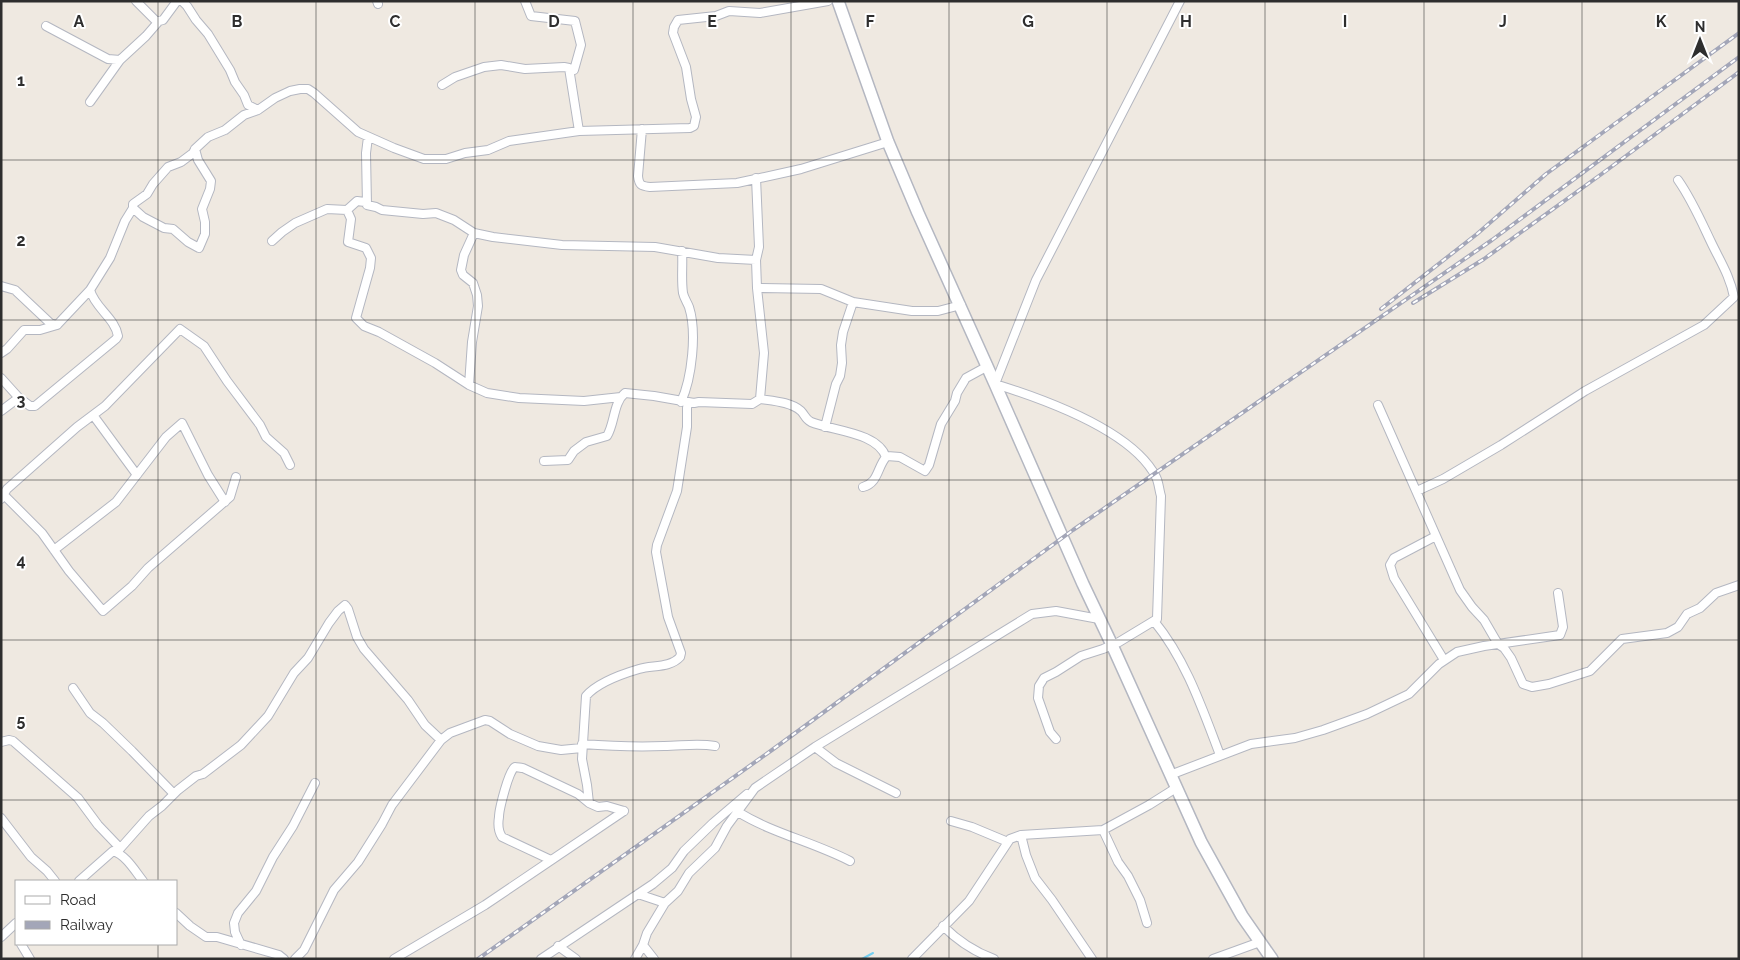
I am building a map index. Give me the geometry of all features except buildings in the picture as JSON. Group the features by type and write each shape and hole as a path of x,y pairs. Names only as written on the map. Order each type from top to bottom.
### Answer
{"main road":[{"path":"838,1 888,142 1083,584 1201,842 1242,916 1272,959"}],"street":[{"path":"136,1 156,21 159,21"},
{"path":"90,102 120,60 159,21 163,20 177,1"},
{"path":"182,1 188,6 196,20 208,34 248,105 258,110"},
{"path":"525,1 531,16 575,21 581,46 574,70"},
{"path":"1,353 24,330 40,330 57,325 90,290 110,258 125,221 133,208 133,204 147,194 168,167 181,162 193,153 208,137 226,130 244,115 258,110 275,98 290,91 300,88 308,89 325,100 358,132 424,159 446,159 466,153 488,150 509,141 579,131 690,128 694,126 696,121 686,67 673,32 678,20 716,16 729,11 760,13 828,1"},
{"path":"1056,740 1050,732 1038,698 1037,693 1042,681 1081,656 1112,645 1157,619 1159,611 1161,496 1157,478 1151,469 1137,454 1106,430 1040,398 996,384 1036,280 1180,1"},
{"path":"46,26 108,59 120,60"},
{"path":"442,85 455,77 484,67 502,66 525,69 569,68 579,131"},
{"path":"642,129 638,176 639,183 642,186 737,183 800,169 888,142"},
{"path":"367,205 366,153 368,137"},
{"path":"133,208 143,217 164,228 174,229 188,242 199,248 205,234 202,209 211,181 198,160 195,149"},
{"path":"756,178 759,247 756,260 757,288 764,353 760,399"},
{"path":"1417,491 1451,475 1585,391 1704,325 1736,296 1725,267 1714,248 1694,203 1678,180"},
{"path":"272,241 296,223 327,209 347,210 357,202 365,202 367,205 382,210 423,214 436,213 454,220 474,234 562,245 655,247 718,258 756,260"},
{"path":"347,210 351,219 348,242 366,248 370,258 370,268 356,318 364,326 379,332 435,363 469,385 487,393 519,398 584,401 621,397"},
{"path":"469,385 472,342 478,306 473,283 460,270 465,252 474,234"},
{"path":"589,803 582,759 586,696 590,690 611,680 640,669 675,662 681,653 668,617 656,552 677,491 687,427 687,408 685,402 692,344 690,314 684,295 682,279 682,251"},
{"path":"1,286 15,290 50,323 57,325"},
{"path":"757,288 821,289 853,302 912,311 938,311 960,305"},
{"path":"1,378 20,399 30,406 35,406 116,339 118,336 114,325 96,302 90,290"},
{"path":"824,427 840,376 843,332 853,302"},
{"path":"236,478 230,498 148,568 132,586 103,611 69,570 42,533 2,497 7,489 105,406 180,329 204,346 226,381 260,425 266,437 284,453 290,465"},
{"path":"886,457 900,457 925,471 929,465 941,424 955,401 957,393 966,378 988,366"},
{"path":"544,461 568,460 574,451 586,442 607,436 621,397 625,393 685,402 752,404 760,399 779,402 794,407 802,412 808,420 824,427 868,439 882,449 886,457"},
{"path":"1,411 14,400 20,399"},
{"path":"1378,405 1390,436 1417,491 1460,590 1484,620 1498,644 1504,648 1511,658 1523,684 1532,687 1549,684 1590,670 1622,639 1667,633 1678,627 1687,614 1700,608 1716,593 1739,585"},
{"path":"93,415 137,475"},
{"path":"54,550 116,502 166,437 182,423 208,475 225,502"},
{"path":"863,487 869,486 876,478 886,457"},
{"path":"1436,536 1394,558 1390,565 1394,578 1444,660"},
{"path":"1170,775 1251,744 1296,738 1367,714 1409,694 1444,660 1457,652 1560,635 1563,627 1558,593"},
{"path":"80,880 110,852 119,850 149,816 174,794 196,776 203,774 240,744 268,716 294,673 308,658 329,623 345,605 357,637 364,649 408,700 425,725 441,740"},
{"path":"541,959 653,884 672,868 684,851 713,823 755,788 815,747 1032,614 1056,611 1099,619"},
{"path":"1154,621 1167,636 1184,666 1197,694 1220,755"},
{"path":"74,688 90,713 103,723 174,794"},
{"path":"295,959 304,950 334,890 358,862 392,804 441,740 450,733 485,720 490,721 510,734 538,746 561,750 582,746 667,746 694,744 715,746"},
{"path":"1,742 13,741 78,798 142,880"},
{"path":"815,747 836,763 896,793"},
{"path":"394,959 485,905 624,811 607,806 598,807 589,803 578,794 523,768 517,767 512,770 508,777 498,816 499,833 551,860"},
{"path":"241,945 235,932 234,922 238,913 256,891 315,783"},
{"path":"635,959 643,945 646,933 665,903 678,891 689,873 715,848 726,826 755,788"},
{"path":"912,959 969,901 1010,839 1021,835 1103,830 1176,788"},
{"path":"738,812 754,821 827,849 850,860"},
{"path":"1,818 31,857 48,871 54,880"},
{"path":"951,821 972,827 1008,842"},
{"path":"1103,830 1118,862 1128,876 1140,900 1147,923"},
{"path":"1021,835 1035,878 1092,959"},
{"path":"638,894 665,903"},
{"path":"178,915 206,937 217,937 280,955 284,959"},
{"path":"1,937 14,925"},
{"path":"943,926 952,936 994,959"},
{"path":"1213,959 1260,942"},
{"path":"22,945 30,959"},
{"path":"643,945 654,959"},
{"path":"558,946 576,959"},
{"path":"304,950 304,959"}],"waterway":[{"path":"862,959 873,953"}],"railway":[{"path":"1381,309 1477,234 1546,174 1739,33"},
{"path":"478,959 772,750 1073,530 1492,240 1739,57"},
{"path":"1413,303 1484,259 1739,72"}]}
